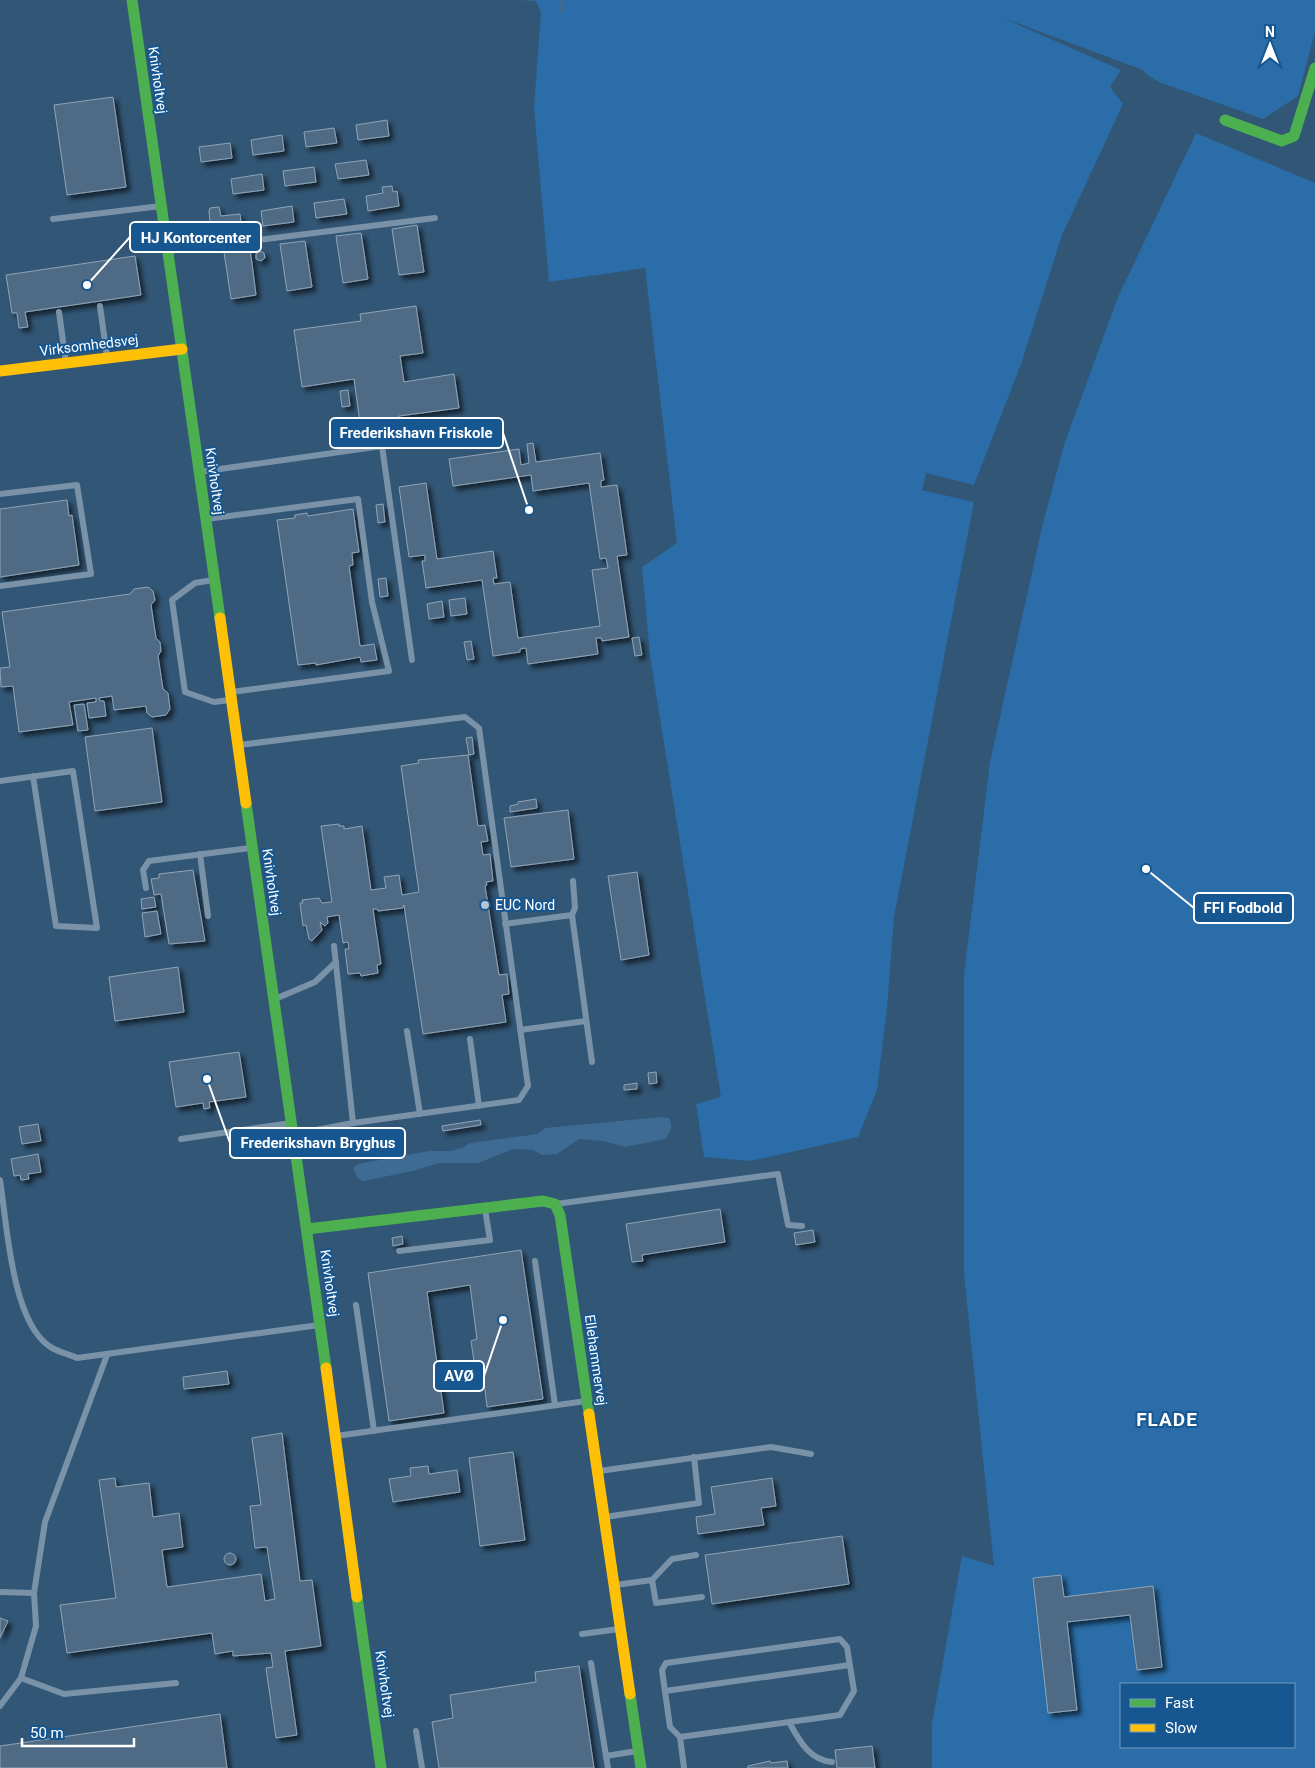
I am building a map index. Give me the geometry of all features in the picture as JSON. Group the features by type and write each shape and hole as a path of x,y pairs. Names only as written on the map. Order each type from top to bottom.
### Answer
{"street":[{"name":"Knivholtvej","path":"132,0 213,580 293,1129 381,1768"},
{"path":"1225,120 1282,141 1294,136 1315,68"},
{"name":"Virksomhedsvej","path":"0,372 182,349"},
{"path":"307,1229 542,1201 555,1204"},
{"name":"Ellehammervej","path":"555,1204 560,1214 641,1768"}],"lane":[{"path":"53,219 161,206"},
{"path":"167,251 435,218"},
{"path":"100,306 107,358"},
{"path":"59,312 66,363"},
{"path":"198,472 403,443"},
{"path":"382,446 412,660"},
{"path":"0,494 77,485 91,574 0,586"},
{"path":"205,519 358,499 372,602 388,671 230,696 214,702 185,692 172,600 195,583 213,580"},
{"path":"181,1139 353,1123 519,1100 528,1086 479,728 465,717 237,745"},
{"path":"0,781 33,776 73,771 97,928 56,926 33,776"},
{"path":"146,888 144,870 149,861 252,847"},
{"path":"200,854 208,916"},
{"path":"573,881 575,908 572,915 592,1062"},
{"path":"505,924 572,915"},
{"path":"334,946 353,1123"},
{"path":"274,999 315,982 336,962"},
{"path":"520,1030 586,1021"},
{"path":"407,1031 420,1114"},
{"path":"470,1039 479,1106"},
{"path":"555,1204 778,1174 788,1225 802,1226"},
{"path":"0,1180 18,1293 28,1321 49,1346 78,1358 320,1325"},
{"path":"399,1251 490,1240 485,1208"},
{"path":"535,1261 555,1405"},
{"path":"356,1305 374,1431"},
{"path":"0,1706 21,1678 36,1626 34,1593 45,1522 107,1355"},
{"path":"336,1436 587,1401"},
{"path":"597,1471 771,1447 811,1454"},
{"path":"605,1517 699,1503 694,1457"},
{"path":"614,1585 652,1580 672,1559 696,1555"},
{"path":"652,1580 656,1603 702,1597"},
{"path":"0,1592 34,1593"},
{"path":"582,1634 620,1629"},
{"path":"680,1737 840,1715 854,1691 847,1647 840,1639 666,1663 662,1670 670,1727 680,1737 684,1768"},
{"path":"591,1663 608,1768"},
{"path":"666,1691 850,1665"},
{"path":"21,1678 64,1694 176,1683"},
{"path":"789,1722 804,1749 824,1762 832,1762"},
{"path":"416,1731 422,1768"},
{"path":"606,1756 638,1751"}],"shaded area":[{"path":"518,0 1315,0 1315,32 1298,96 1263,119 1159,82 1143,70 1003,18 1121,70 1110,87 1123,104 1062,235 1021,364 974,485 926,473 922,490 974,502 894,917 887,1008 877,1090 858,1137 751,1161 704,1157 696,1104 721,1097 650,656 642,567 677,543 645,268 549,282 534,108 541,12 536,1"},
{"path":"1196,133 1315,183 1315,1768 932,1768 932,1723 962,1556 994,1566 964,1274 964,975 990,762 1043,523 1065,442 1118,297"},
{"path":"662,1117 669,1118 671,1124 670,1131 665,1139 625,1147 604,1141 579,1139 557,1154 542,1155 533,1150 513,1149 478,1163 439,1163 413,1171 363,1181 358,1179 353,1168 358,1164 429,1151 450,1151 462,1148 470,1143 538,1134 545,1128"}],"building":[{"path":"113,97 126,187 67,195 54,105"},
{"path":"387,120 389,136 358,140 356,125"},
{"path":"334,128 337,143 306,147 304,132"},
{"path":"282,135 284,151 253,155 251,140"},
{"path":"230,143 232,158 201,162 199,147"},
{"path":"366,160 369,175 338,179 335,164"},
{"path":"314,167 316,182 285,186 283,171"},
{"path":"262,174 264,190 233,194 231,179"},
{"path":"392,186 393,192 397,191 399,206 368,211 366,196 383,193 382,187"},
{"path":"344,199 347,214 316,218 314,203"},
{"path":"292,206 294,222 263,226 261,211"},
{"path":"219,207 221,216 240,214 242,229 211,233 209,211 210,208"},
{"path":"417,225 424,272 399,275 392,229"},
{"path":"361,233 368,279 343,283 336,236"},
{"path":"305,241 312,287 287,291 280,244"},
{"path":"250,248 256,295 231,299 224,252"},
{"path":"260,251 264,253 265,258 261,261 256,259 256,254"},
{"path":"135,256 141,295 25,312 28,327 19,328 17,313 12,313 6,275"},
{"path":"416,306 423,353 400,356 404,382 454,374 459,408 399,416 400,420 389,422 389,418 360,422 354,379 302,387 294,330 361,321 360,314"},
{"path":"348,390 350,406 342,407 340,391"},
{"path":"533,443 536,462 600,453 604,480 601,481 601,487 617,485 627,555 617,556 629,637 602,641 601,638 596,638 598,654 528,664 526,648 520,649 520,652 493,656 482,580 426,588 422,561 425,561 425,555 409,557 399,487 426,483 437,559 493,551 497,578 493,578 494,584 510,582 518,638 600,626 592,570 608,568 606,558 600,559 589,483 533,491 531,475 453,486 449,459 519,449 521,465 529,463 527,444"},
{"path":"67,500 69,516 72,515 79,565 0,577 0,509"},
{"path":"383,504 385,522 378,523 376,505"},
{"path":"353,509 359,552 352,553 353,565 349,566 360,646 374,644 377,660 361,662 360,657 316,665 316,663 298,665 277,520 295,518 295,515 307,513 308,516"},
{"path":"386,578 388,596 380,597 378,579"},
{"path":"148,587 153,591 155,600 151,605 156,638 160,642 161,651 158,656 163,689 168,693 170,709 166,715 152,717 147,713 146,706 114,710 112,696 99,698 100,701 104,701 106,716 89,718 87,703 96,702 96,698 69,702 73,725 19,732 13,686 1,687 0,668 10,667 2,612 130,594 134,589"},
{"path":"465,598 467,614 451,616 449,600"},
{"path":"442,601 444,617 429,619 427,604"},
{"path":"639,637 642,655 635,656 632,638"},
{"path":"471,641 474,659 467,660 464,642"},
{"path":"84,704 88,730 78,731 74,705"},
{"path":"152,728 162,802 95,811 85,737"},
{"path":"472,737 474,754 469,755 466,738"},
{"name":"EUC Nord","path":"468,755 478,826 485,825 488,841 481,842 483,855 490,854 493,881 486,882 487,885 485,886 499,975 507,974 509,994 502,995 506,1022 423,1034 404,905 403,908 378,911 373,909 381,964 377,965 378,973 361,976 360,973 348,974 345,949 349,949 348,942 343,943 339,915 327,917 328,923 325,926 320,922 322,930 312,941 309,939 306,925 303,926 300,903 303,903 302,900 319,898 322,903 332,902 321,826 339,824 339,826 344,826 344,829 362,826 371,890 386,888 384,877 399,875 402,895 419,892 401,766 419,763 418,760"},
{"path":"536,799 537,808 510,812 510,806 518,804 518,802"},
{"path":"568,810 574,859 511,867 504,818"},
{"path":"193,870 205,941 169,944 161,894 154,895 151,879 159,878 159,874"},
{"path":"637,872 649,955 621,960 608,876"},
{"path":"154,897 156,907 142,909 141,899"},
{"path":"157,911 161,934 145,937 142,913"},
{"path":"178,967 184,1012 115,1021 109,977"},
{"path":"239,1052 246,1097 209,1102 210,1108 204,1109 203,1103 176,1107 169,1062"},
{"path":"656,1072 657,1083 649,1084 648,1073"},
{"path":"637,1083 637,1089 624,1090 624,1085"},
{"path":"480,1120 481,1125 443,1131 442,1126"},
{"path":"38,1124 41,1141 22,1144 19,1127"},
{"path":"38,1154 41,1172 28,1174 29,1179 21,1180 20,1175 14,1176 11,1159"},
{"path":"720,1209 725,1242 642,1255 643,1261 632,1262 626,1224"},
{"path":"813,1230 815,1242 796,1245 794,1233"},
{"path":"402,1236 403,1244 393,1246 392,1238"},
{"path":"521,1250 543,1399 487,1407 484,1381 477,1382 471,1341 477,1339 470,1285 427,1292 444,1413 389,1421 368,1273"},
{"path":"227,1371 229,1384 184,1389 183,1377"},
{"path":"282,1433 300,1581 312,1580 321,1646 285,1651 297,1735 276,1738 266,1668 273,1667 271,1653 233,1656 233,1651 215,1654 212,1633 67,1653 60,1605 116,1598 99,1480 115,1478 116,1487 149,1483 153,1517 179,1513 183,1547 162,1550 167,1587 261,1574 265,1601 275,1599 267,1547 255,1548 250,1506 261,1505 252,1438"},
{"path":"513,1452 525,1540 480,1546 469,1458"},
{"path":"428,1466 429,1474 457,1470 460,1492 393,1502 389,1479 411,1476 410,1468"},
{"path":"772,1478 776,1506 761,1508 764,1525 698,1534 696,1517 715,1514 711,1487"},
{"path":"842,1536 849,1584 712,1604 705,1555"},
{"path":"228,1553 232,1553 236,1559 232,1565 228,1565 224,1561 224,1557"},
{"path":"1061,1575 1064,1597 1153,1586 1162,1667 1137,1670 1130,1615 1067,1622 1077,1710 1048,1713 1033,1578"},
{"path":"0,1618 8,1621 0,1638"},
{"path":"579,1666 594,1768 439,1768 432,1722 453,1718 450,1695 536,1682 535,1672"},
{"path":"220,1714 227,1768 0,1768 0,1746"},
{"path":"872,1746 875,1768 837,1768 835,1750"},
{"path":"770,1761 771,1763 787,1761 788,1768 748,1768 748,1766"}],"waterway":[{"path":"561,12 563,0"}],"traffic: fast":[{"path":"132,0 220,618"},
{"path":"1225,120 1282,141 1294,136 1315,68"},
{"path":"246,803 326,1368"},
{"path":"307,1229 543,1201 555,1204 560,1215 589,1414"},
{"path":"357,1597 381,1768"},
{"path":"630,1694 641,1768"}],"traffic: slow":[{"path":"0,371 182,349"},
{"path":"220,618 246,803"},
{"path":"326,1368 357,1597"},
{"path":"589,1414 630,1694"}],"place":[{"name":"HJ Kontorcenter","path":"87,285"},
{"name":"Frederikshavn Friskole","path":"529,510"},
{"name":"FFI Fodbold","path":"1146,869"},
{"name":"EUC Nord","path":"485,905"},
{"name":"Frederikshavn Bryghus","path":"207,1079"},
{"name":"AVØ","path":"503,1320"}],"district":[{"name":"FLADE","path":"1167,1419"}]}
